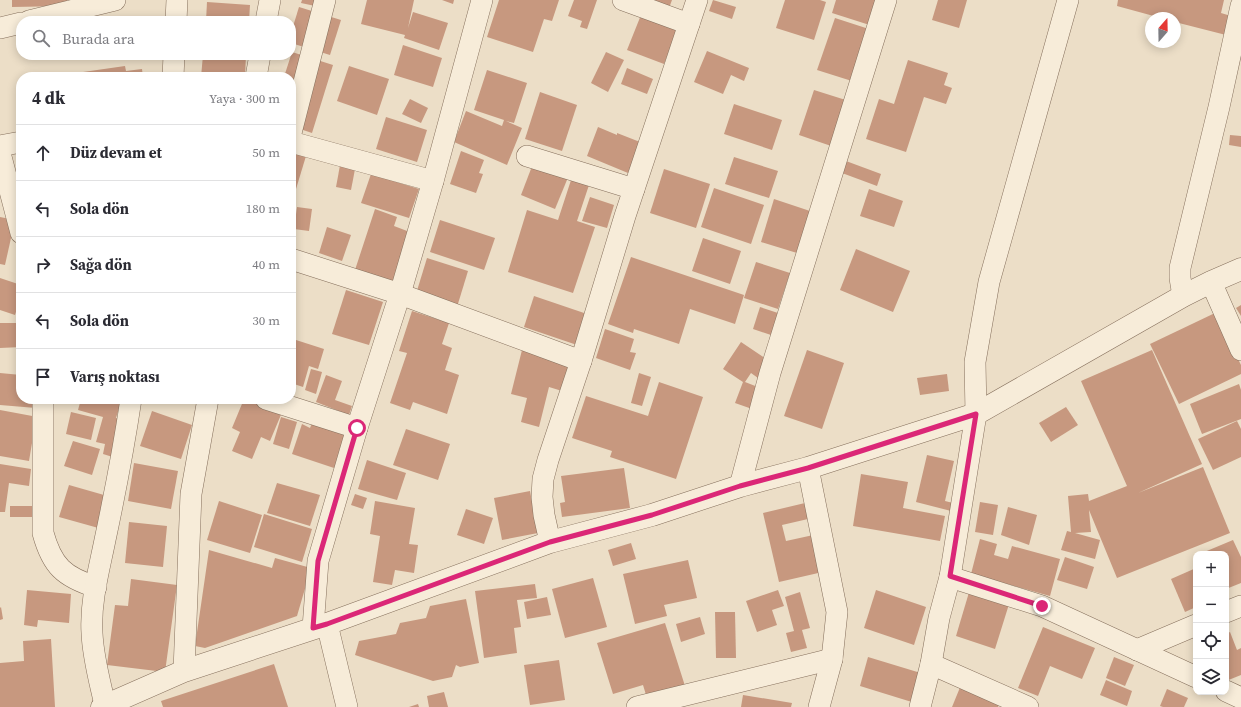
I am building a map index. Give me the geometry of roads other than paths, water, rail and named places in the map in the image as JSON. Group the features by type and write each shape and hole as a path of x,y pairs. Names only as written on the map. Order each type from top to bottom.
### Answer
{"street":[{"path":"49,16 115,0"},
{"path":"176,16 177,0"},
{"path":"267,16 270,0"},
{"path":"296,113 325,0"},
{"path":"347,707 320,626 318,561 357,428 434,181 482,0"},
{"path":"623,0 689,24"},
{"path":"550,542 542,497 543,479 548,460 581,361 634,189 697,0"},
{"path":"740,486 770,372 886,0"},
{"path":"920,707 931,664 939,618 950,576 976,414 975,362 989,282 1068,0"},
{"path":"1183,296 1180,268 1219,107 1241,6"},
{"path":"0,28 16,24"},
{"path":"173,72 174,60"},
{"path":"257,72 259,60"},
{"path":"0,146 16,143"},
{"path":"296,143 434,181"},
{"path":"0,153 16,214"},
{"path":"527,156 634,189"},
{"path":"296,262 400,294 581,361"},
{"path":"130,404 125,440 92,612 92,633 95,662 103,706 184,671 320,626 550,542 652,515 740,486 808,468 976,414 1183,296 1241,269"},
{"path":"1211,282 1241,350"},
{"path":"43,404 43,534 47,549 55,563 67,575 80,582 96,587"},
{"path":"184,671 191,494 207,404"},
{"path":"282,404 357,428"},
{"path":"808,468 837,612 832,659 819,707"},
{"path":"950,576 1042,606 1193,677"},
{"path":"1229,611 1241,606"},
{"path":"1137,650 1193,626"},
{"path":"637,707 832,659"},
{"path":"931,664 1028,707"},
{"path":"1229,692 1241,698"}]}
